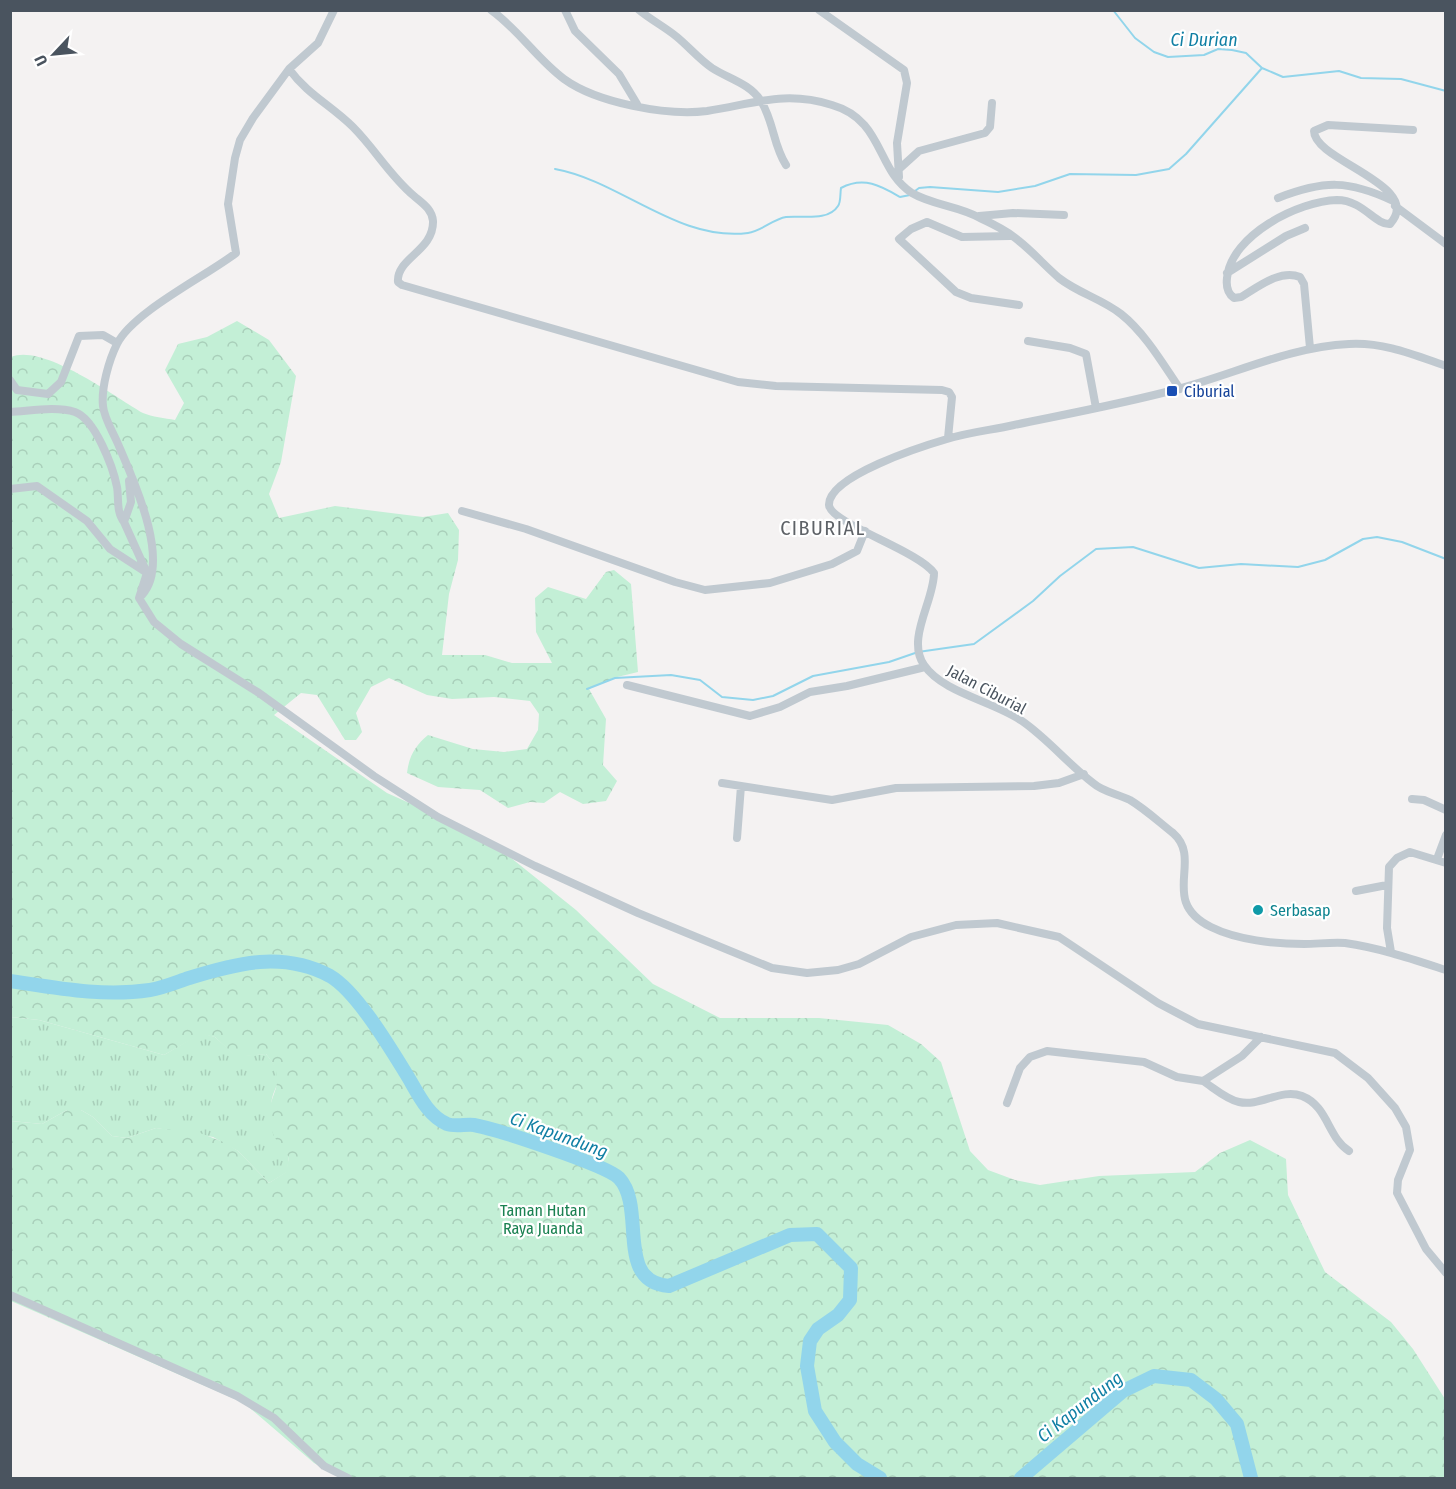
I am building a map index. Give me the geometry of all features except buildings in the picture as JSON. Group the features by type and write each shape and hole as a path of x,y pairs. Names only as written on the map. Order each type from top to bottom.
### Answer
{"street":[{"path":"139,598 147,589 152,576 151,535 129,470 103,408 103,395 117,343 140,318 236,253 228,204 240,140 289,69 318,43 334,10"},
{"path":"491,10 515,29 565,79 617,101 637,104 660,112 680,112 704,111 780,97 834,105 847,111 857,117 874,137 900,182 922,197 978,216 1011,236 1070,286 1120,313 1133,325 1180,388"},
{"path":"565,10 575,32 619,74 637,104"},
{"path":"639,10 714,69 745,84 760,100 775,134 775,146 786,165"},
{"path":"819,10 904,70 907,83 897,143 900,182"},
{"path":"289,69 308,92 353,128 395,178 430,212 433,222 430,237 426,244 409,259 398,275 398,282 402,285 738,382 859,390 942,390 949,392 952,397 948,438"},
{"path":"898,171 919,151 985,133 990,127 992,103"},
{"path":"1310,348 1304,284 1300,277 1282,276 1241,297 1234,298 1227,290 1227,273 1233,254 1246,240 1302,207 1323,201 1350,201 1359,204 1387,225 1395,218 1390,193 1372,177 1323,149 1314,137 1314,131 1328,125 1413,130"},
{"path":"1278,198 1308,188 1355,185 1394,204 1446,244"},
{"path":"978,216 1013,213 1064,216"},
{"path":"1011,236 962,237 927,222 911,229 899,239 956,292 970,298 1019,305"},
{"path":"1227,273 1286,236 1305,228"},
{"path":"10,380 17,390 48,394 61,382 79,336 103,335 117,343"},
{"path":"1028,341 1070,348 1086,354 1095,408"},
{"name":"Jalan Ciburial","path":"1446,366 1391,347 1363,343 1310,348 1180,388 948,438 868,468 854,476 832,495 829,504 832,512 920,558 934,573 931,596 920,632 919,646 925,667 943,683 983,699 1021,720 1098,786 1138,806 1177,837 1185,856 1184,898 1192,911 1211,927 1239,936 1280,943 1342,943 1391,952 1446,970"},
{"path":"10,412 61,410 83,417 100,442 113,470 119,496 119,517 124,522 147,573 139,598 154,622 181,644 259,693 374,776 438,817 535,866 638,913 772,968 807,973 838,970 859,964 911,937 956,925 997,923 1059,937 1127,983 1192,1022 1233,1033 1261,1036 1335,1053 1368,1078 1395,1108 1406,1127 1410,1144 1396,1187 1397,1193 1426,1249 1446,1273"},
{"path":"124,522 130,502 129,470"},
{"path":"10,489 37,486 47,492 87,521 110,549 147,573"},
{"path":"462,511 526,529 675,582 705,590 770,584 832,564 859,549 865,531"},
{"path":"627,685 750,716 780,707 810,692 847,686 925,667"},
{"path":"722,783 832,800 896,788 1034,786 1059,783 1084,774"},
{"path":"737,838 741,786"},
{"path":"1412,799 1424,800 1446,810"},
{"path":"1437,859 1446,835"},
{"path":"1391,952 1387,928 1389,867 1401,855 1414,853 1446,863"},
{"path":"1356,891 1387,885"},
{"path":"1203,1081 1242,1056 1261,1036"},
{"path":"1007,1103 1020,1068 1030,1057 1047,1051 1144,1062 1177,1077 1203,1081 1239,1102 1250,1103 1290,1093 1309,1098 1325,1115 1342,1146 1349,1150"},
{"path":"10,1295 237,1396 274,1418 324,1467 348,1479"}],"green space":[{"name":"Taman Hutan Raya Juanda","path":"237,321 269,340 296,376 281,462 269,494 279,518 335,506 423,517 448,513 459,530 458,560 449,594 442,655 485,655 512,663 552,663 536,632 535,598 548,587 586,599 606,572 614,570 631,584 638,672 613,678 589,689 606,719 603,765 617,781 606,801 583,804 560,792 544,803 530,802 508,808 480,790 438,787 407,773 413,752 428,735 473,749 504,752 527,749 538,730 539,714 530,701 494,697 452,699 427,695 389,678 371,687 356,713 362,732 356,740 345,740 317,695 301,693 274,715 387,793 443,818 500,849 576,910 653,984 720,1018 819,1018 888,1025 921,1044 941,1062 970,1151 988,1170 1015,1180 1040,1185 1099,1176 1195,1172 1220,1153 1250,1140 1286,1159 1288,1195 1325,1272 1391,1322 1413,1349 1445,1399 1445,1478 342,1478 314,1463 244,1403 11,1301 11,1121 42,1124 67,1110 81,1110 93,1117 112,1136 127,1138 156,1128 200,1133 226,1143 238,1151 269,1183 286,1172 289,1157 280,1146 270,1124 270,1105 276,1089 277,1074 266,1054 236,1057 215,1037 201,1034 164,1055 39,1020 11,1017 11,357 25,355 59,364 143,413 175,420 184,403 165,370 178,344 207,337"},
{"path":"11,1017 39,1020 164,1055 201,1033 215,1037 236,1056 266,1054 277,1071 278,1083 273,1094 271,1116 276,1135 289,1156 287,1172 269,1183 238,1151 213,1137 156,1128 127,1138 112,1136 93,1117 81,1110 67,1110 42,1124 11,1121"}],"waterway":[{"name":"Ci Durian","path":"1113,10 1135,38 1154,52 1168,57 1204,55 1218,49 1232,50 1246,53 1262,68 1283,77 1339,71 1361,78 1401,79 1446,91"},
{"path":"915,191 919,188 930,187 998,192 1035,186 1070,174 1136,175 1169,169 1186,154 1262,68"},
{"path":"555,169 603,185 674,220 722,233 748,233 786,217 814,217 828,214 834,211 839,204 841,188 849,184 872,184 900,197 910,195"},
{"path":"587,689 615,678 671,675 700,680 722,697 753,700 773,696 813,676 889,662 918,652 974,644 1033,601 1060,576 1096,549 1133,547 1199,568 1241,564 1298,567 1325,560 1363,539 1377,537 1402,542 1446,559"},
{"name":"Ci Kapundung","path":"10,981 80,991 115,993 160,988 242,964 277,962 312,968 340,983 361,1006 422,1101 440,1120 450,1125 474,1125 526,1140 594,1165 619,1178 627,1191 631,1207 636,1258 642,1272 652,1281 669,1286 790,1235 817,1234 851,1268 850,1300 838,1315 818,1329 810,1341 807,1366 815,1411 835,1442 857,1464 880,1478"},
{"name":"Ci Kapundung","path":"1021,1478 1123,1391 1154,1376 1191,1380 1216,1399 1237,1424 1251,1478"}],"place":[{"name":"Ciburial","path":"1172,391"},
{"name":"Serbasap","path":"1258,910"}],"district":[{"name":"CIBURIAL","path":"823,528"}]}
